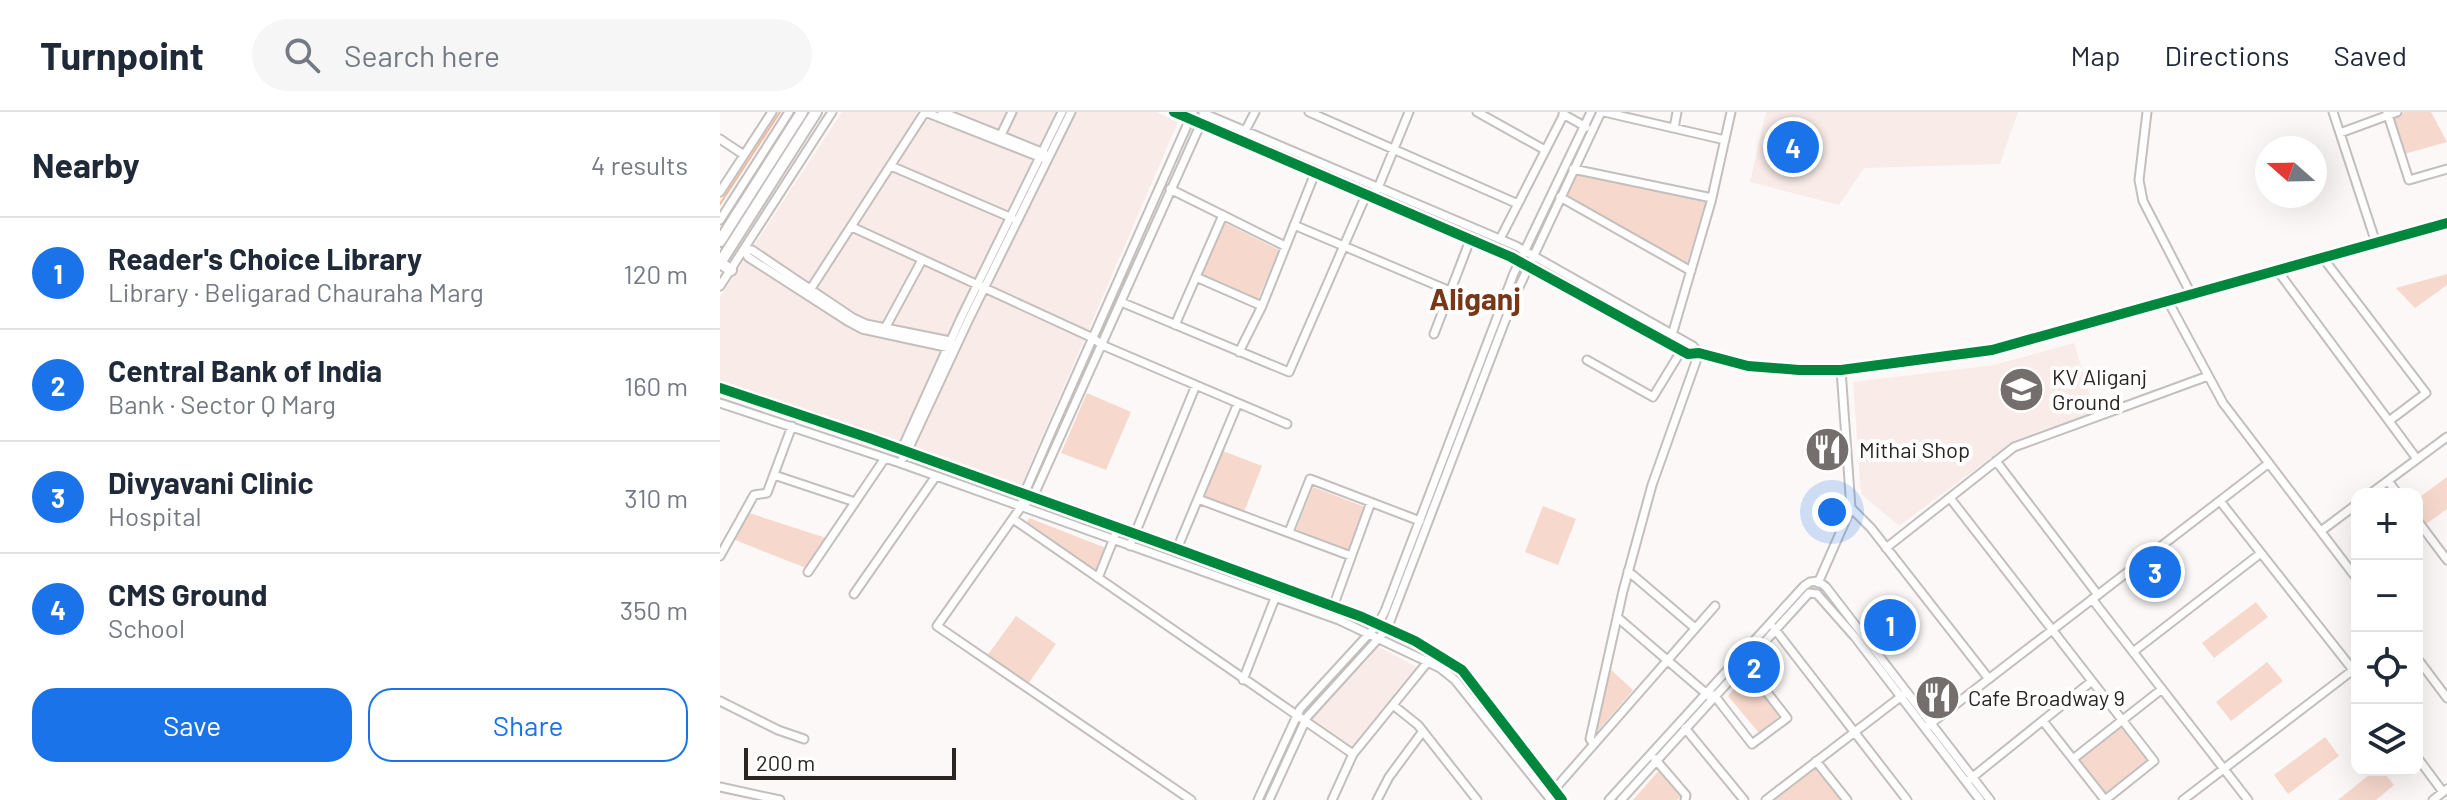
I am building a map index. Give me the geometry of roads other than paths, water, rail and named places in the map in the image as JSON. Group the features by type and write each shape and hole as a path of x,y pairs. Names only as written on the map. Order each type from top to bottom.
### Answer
{"highway":[{"path":"720,241 802,112"},
{"path":"731,270 720,263 816,112"}],"street":[{"path":"720,192 772,112"},
{"path":"721,216 789,112"},
{"path":"720,286 832,112"},
{"path":"808,292 925,112 963,119"},
{"path":"942,112 1044,156"},
{"path":"1000,138 1012,112"},
{"path":"900,463 951,346 1044,156 1062,112"},
{"path":"1044,156 1071,112"},
{"path":"1174,112 1191,115 1200,123 1240,141 1520,262 1681,351 1748,366 1841,370 1992,350 2447,223"},
{"path":"1240,141 1255,112"},
{"path":"1309,112 1518,204"},
{"path":"1121,302 1289,372 1366,195 1378,188 1409,112"},
{"path":"1477,112 1545,150"},
{"path":"1258,800 1300,709 1378,624 1385,611 1470,401 1573,169 1591,112"},
{"path":"1269,800 1304,723 1331,688 1387,629 1524,251 1588,128 1602,112 1725,140"},
{"path":"1674,128 1677,112"},
{"path":"1672,335 1712,198 1731,112"},
{"path":"2147,112 2139,180 2143,201 2191,294"},
{"path":"2333,112 2376,243"},
{"path":"2340,133 2397,112"},
{"path":"1191,800 937,626 1021,507 1033,497 1204,113 1500,239 1693,346 1699,353"},
{"path":"1500,239 1562,113 1588,128"},
{"path":"2388,114 2409,180 2447,169"},
{"path":"1021,507 1024,494 1191,115"},
{"path":"720,139 744,155"},
{"path":"891,166 1014,219"},
{"path":"1573,169 1712,198"},
{"path":"1239,352 1262,306 1315,173"},
{"path":"1170,189 1285,246"},
{"path":"1560,197 1691,271"},
{"path":"1175,325 1223,215"},
{"path":"1294,225 1450,291"},
{"path":"852,227 1093,338 1102,345 1287,424"},
{"path":"1434,334 1470,240"},
{"path":"744,249 752,250 808,292 853,318 884,331 951,346"},
{"path":"2323,258 2426,393 2389,421"},
{"path":"884,331 922,260"},
{"path":"2277,270 2417,459"},
{"path":"1196,277 1262,306"},
{"path":"2168,301 2223,403 2351,571"},
{"path":"1587,360 1653,397 1681,351"},
{"path":"1594,744 1590,739 1628,571 1652,485 1699,353"},
{"path":"1817,594 1818,581 1851,508 1841,370"},
{"path":"1886,548 2014,447 2208,376"},
{"path":"1130,546 1196,385"},
{"path":"720,388 1033,497 1378,624 1462,670 1562,800"},
{"path":"720,403 900,463 1339,620 1378,638 1428,662 1455,680 1549,798 1715,606"},
{"path":"1177,549 1238,403"},
{"path":"720,556 754,495 767,493 792,426"},
{"path":"2378,488 2447,437"},
{"path":"808,572 885,458"},
{"path":"1996,461 2133,652 2248,800"},
{"path":"1928,725 2269,463"},
{"path":"774,475 855,502"},
{"path":"854,594 936,476"},
{"path":"1289,532 1310,479 1420,521"},
{"path":"2388,481 2393,488"},
{"path":"1950,498 2154,761 2105,800 2043,721"},
{"path":"1198,499 1351,556"},
{"path":"2220,501 2351,665"},
{"path":"1333,607 1371,502"},
{"path":"1851,508 1871,528 1989,679"},
{"path":"2321,531 2351,508"},
{"path":"1013,519 1353,754"},
{"path":"1098,578 1118,528"},
{"path":"2423,528 2447,560"},
{"path":"2133,652 2261,553"},
{"path":"1628,571 1695,628"},
{"path":"1711,695 1745,664 1804,586 1818,581 1908,691 1980,800"},
{"path":"1609,800 1654,758 1773,626 1809,593 1817,594 1855,637 1900,698 1928,725"},
{"path":"1243,680 1275,598"},
{"path":"1617,617 1711,695 1752,744 1787,718 1745,664"},
{"path":"1773,626 1907,800"},
{"path":"1332,800 1353,754 1435,653"},
{"path":"2423,666 2445,693"},
{"path":"2183,800 2351,675"},
{"path":"1969,780 2092,681"},
{"path":"2073,759 2162,689"},
{"path":"1766,800 1908,691"},
{"path":"720,701 778,730 804,739"},
{"path":"1393,705 1423,731 1477,800"},
{"path":"1683,726 1744,800"},
{"path":"1377,800 1389,777 1423,731"},
{"path":"1622,800 1654,758"},
{"path":"1654,758 1686,795 1685,800"},
{"path":"1816,761 1847,800"},
{"path":"2423,764 2445,791 2433,800"},
{"path":"1969,780 1990,800"},
{"path":"720,787 780,800"}],"waterway":[{"path":"720,204 780,112"}],"place":[{"name":"CMS Ground","path":"1793,147"},
{"name":"KV Aliganj Ground","path":"2021,390"},
{"name":"Mithai Shop","path":"1828,450"},
{"name":"Divyavani Clinic","path":"2155,572"},
{"name":"Reader's Choice Library","path":"1890,625"},
{"name":"Central Bank of India","path":"1754,667"},
{"name":"Cafe Broadway 9","path":"1937,698"}],"district":[{"name":"Aliganj","path":"1475,300"}]}
